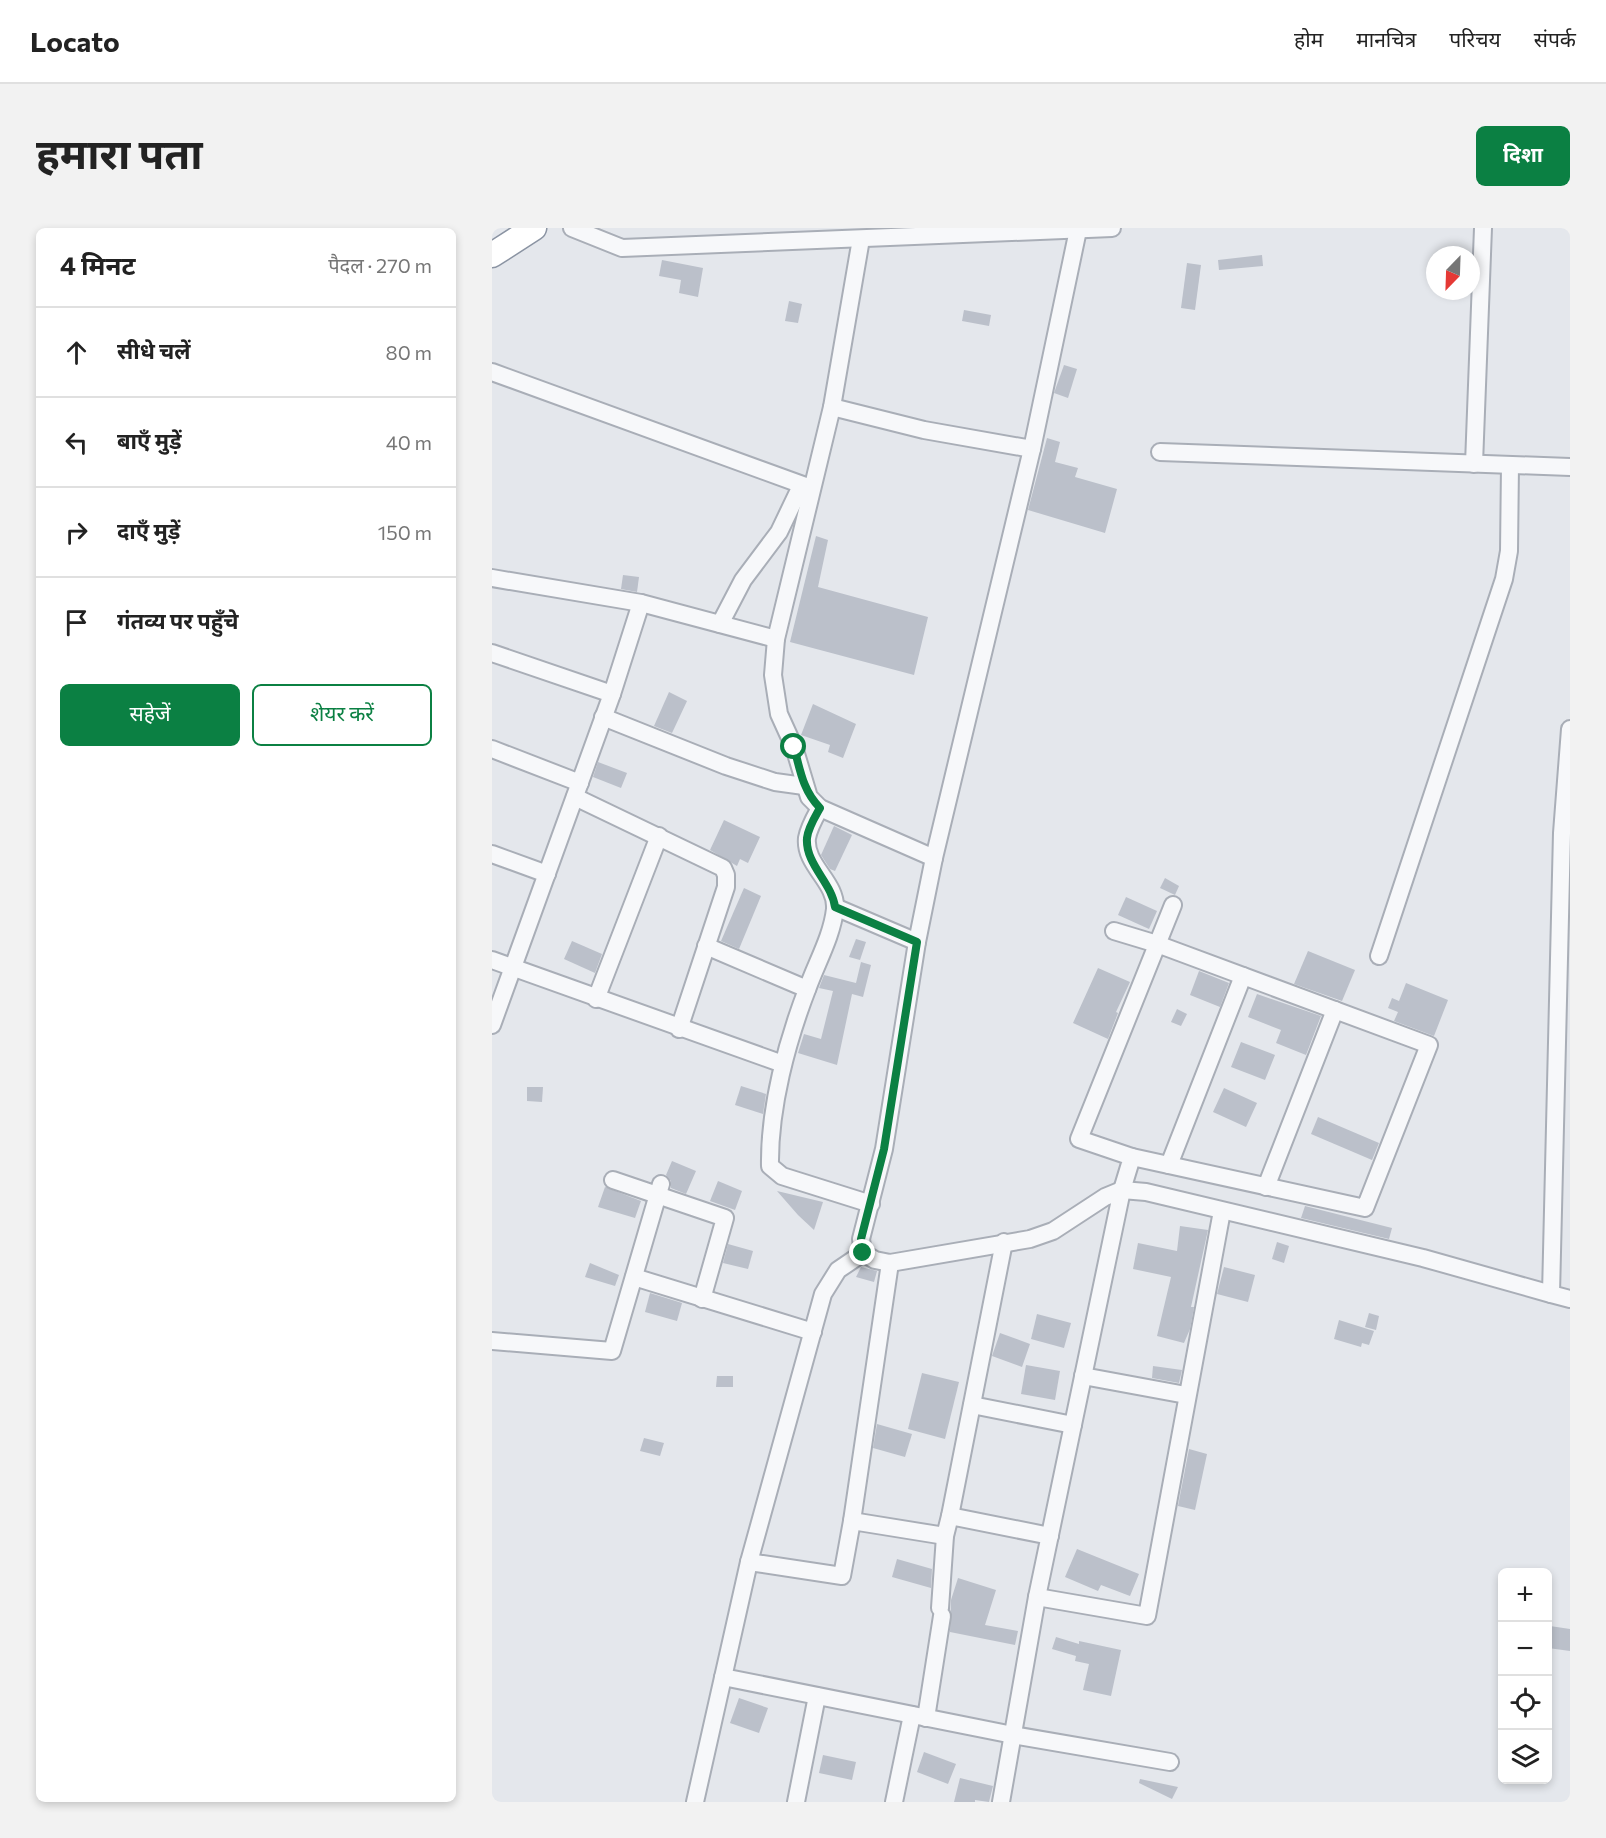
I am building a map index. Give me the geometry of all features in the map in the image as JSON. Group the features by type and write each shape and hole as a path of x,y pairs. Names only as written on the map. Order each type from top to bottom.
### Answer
{"highway":[{"path":"492,255 534,228"}],"street":[{"path":"572,228 622,248 1112,228"},
{"path":"1474,464 1483,228"},
{"path":"863,1253 861,1239 871,1204 897,1076 917,942 934,858 1032,449 1078,230"},
{"path":"861,239 832,407 806,487 776,639 773,675 779,714 794,747 809,797 820,808 934,858"},
{"path":"492,372 806,487"},
{"path":"832,407 924,430 1032,449"},
{"path":"1160,452 1570,467"},
{"path":"1379,956 1504,579 1509,551 1510,465"},
{"path":"720,624 743,580 779,532 806,487"},
{"path":"493,580 641,603 776,639"},
{"path":"492,1025 612,694 641,603"},
{"path":"492,652 612,694"},
{"path":"603,717 726,766 775,782 804,786"},
{"path":"1551,1294 1570,729"},
{"path":"492,749 577,790 659,836 723,868 726,875 726,887 679,1029"},
{"path":"820,808 807,839 815,866 833,895 835,907 832,926 807,989 783,1064 770,1166 782,1176 871,1204"},
{"path":"596,999 659,836"},
{"path":"492,854 547,874"},
{"path":"1114,931 1157,944 1429,1045 1365,1208 1169,1166 1132,1157 1079,1139 1157,944 1173,905"},
{"path":"835,907 917,942"},
{"path":"706,946 807,989"},
{"path":"492,960 679,1029 783,1064"},
{"path":"1169,1166 1243,976"},
{"path":"1266,1187 1335,1010"},
{"path":"1000,1802 1037,1597 1122,1190 1132,1157"},
{"path":"613,1180 659,1190 725,1218 702,1299"},
{"path":"492,1341 612,1351 659,1190"},
{"path":"863,1253 875,1260 890,1263 1030,1239 1053,1231 1105,1197 1122,1190 1146,1192 1423,1258 1570,1299"},
{"path":"1037,1597 1147,1616 1221,1211"},
{"path":"894,1802 919,1717 941,1612 945,1536 1004,1242"},
{"path":"694,1802 749,1562 813,1332 830,1281 838,1270 863,1253"},
{"path":"749,1562 842,1576 890,1263"},
{"path":"634,1277 813,1332"},
{"path":"1083,1376 1186,1395"},
{"path":"972,1405 1073,1425"},
{"path":"950,1516 1050,1536"},
{"path":"852,1521 945,1536"},
{"path":"723,1677 1013,1735 1170,1761"},
{"path":"796,1802 817,1696"}],"building":[{"path":"1262,255 1263,266 1219,270 1218,260"},
{"path":"662,260 703,268 698,297 679,293 681,280 659,276"},
{"path":"1187,263 1201,265 1195,310 1181,308"},
{"path":"789,301 802,304 798,323 785,321"},
{"path":"964,310 991,315 989,326 962,321"},
{"path":"1064,365 1077,369 1068,398 1054,393"},
{"path":"1047,438 1060,442 1055,462 1078,468 1075,477 1117,489 1105,533 1028,510"},
{"path":"816,536 828,540 818,587 928,617 914,675 790,642"},
{"path":"623,575 639,577 637,592 621,589"},
{"path":"669,692 687,701 672,733 654,726"},
{"path":"813,704 856,724 843,758 828,752 830,745 801,735"},
{"path":"598,762 627,773 621,788 593,777"},
{"path":"724,820 760,837 748,863 740,859 737,866 710,850"},
{"path":"834,826 852,835 835,871 830,869 821,855"},
{"path":"1165,878 1179,886 1175,895 1160,888"},
{"path":"744,888 761,896 739,949 721,941"},
{"path":"1126,897 1157,911 1149,929 1118,915"},
{"path":"856,939 866,942 860,960 849,957"},
{"path":"572,941 602,954 595,973 564,959"},
{"path":"1308,951 1355,970 1342,1001 1294,984"},
{"path":"861,962 871,965 863,997 852,994 837,1065 798,1053 804,1034 821,1039 833,991 819,988 824,975 856,983"},
{"path":"1098,968 1130,982 1116,1012 1118,1013 1108,1039 1073,1023"},
{"path":"1199,971 1229,983 1220,1007 1190,995"},
{"path":"1406,983 1448,1000 1434,1036 1394,1021 1398,1012 1388,1008 1392,998 1399,1001"},
{"path":"1257,994 1321,1016 1306,1055 1276,1043 1281,1030 1248,1017"},
{"path":"1177,1009 1187,1014 1181,1026 1171,1022"},
{"path":"1241,1042 1275,1055 1265,1080 1231,1067"},
{"path":"741,1086 766,1094 763,1114 735,1105"},
{"path":"527,1087 543,1087 542,1102 527,1101"},
{"path":"1224,1088 1257,1103 1246,1127 1213,1112"},
{"path":"1318,1117 1379,1143 1372,1160 1311,1134"},
{"path":"672,1161 696,1171 686,1194 671,1188 671,1181 666,1175"},
{"path":"718,1181 742,1191 735,1210 710,1201"},
{"path":"605,1187 641,1201 635,1218 598,1207"},
{"path":"777,1191 823,1202 814,1230 798,1215"},
{"path":"1305,1206 1392,1228 1389,1239 1301,1218"},
{"path":"1180,1226 1208,1230 1191,1307 1194,1307 1190,1329 1184,1343 1157,1336 1171,1277 1133,1269 1138,1243 1177,1251"},
{"path":"1277,1242 1289,1246 1284,1263 1272,1259"},
{"path":"728,1244 753,1251 748,1269 723,1263"},
{"path":"590,1263 619,1275 615,1286 585,1277"},
{"path":"861,1267 877,1271 874,1282 856,1277"},
{"path":"1224,1267 1255,1275 1248,1302 1217,1294"},
{"path":"650,1293 682,1303 677,1321 645,1312"},
{"path":"1369,1313 1379,1316 1376,1330 1365,1327"},
{"path":"1037,1314 1071,1323 1064,1348 1031,1339"},
{"path":"1339,1320 1374,1331 1369,1345 1362,1343 1361,1347 1334,1339"},
{"path":"1000,1333 1030,1344 1022,1367 992,1356"},
{"path":"1026,1365 1060,1371 1055,1400 1021,1394"},
{"path":"1153,1366 1182,1370 1179,1383 1152,1378"},
{"path":"922,1373 959,1382 945,1439 908,1429"},
{"path":"717,1376 733,1376 733,1387 716,1387"},
{"path":"877,1424 912,1434 905,1457 873,1448"},
{"path":"644,1438 664,1443 660,1456 640,1451"},
{"path":"1189,1449 1207,1454 1195,1510 1178,1506"},
{"path":"1077,1549 1139,1574 1130,1596 1101,1585 1098,1591 1065,1577"},
{"path":"897,1559 932,1569 931,1588 892,1577"},
{"path":"958,1578 996,1590 985,1625 1018,1631 1015,1645 950,1632 951,1600"},
{"path":"1552,1626 1570,1629 1570,1651 1552,1649"},
{"path":"1056,1637 1079,1644 1079,1641 1121,1650 1111,1696 1083,1690 1089,1664 1075,1661 1076,1656 1052,1649"},
{"path":"739,1698 768,1708 759,1733 730,1723"},
{"path":"924,1752 956,1764 948,1784 917,1772"},
{"path":"823,1755 856,1762 852,1780 819,1773"},
{"path":"960,1778 993,1786 989,1802 975,1800 975,1802 954,1802"},
{"path":"1140,1779 1178,1787 1172,1799 1139,1783"}],"route":[{"path":"794,747 804,786 809,797 820,808 807,839 809,850 815,866 833,895 835,907 917,942 884,1149 861,1239 863,1253"}]}
